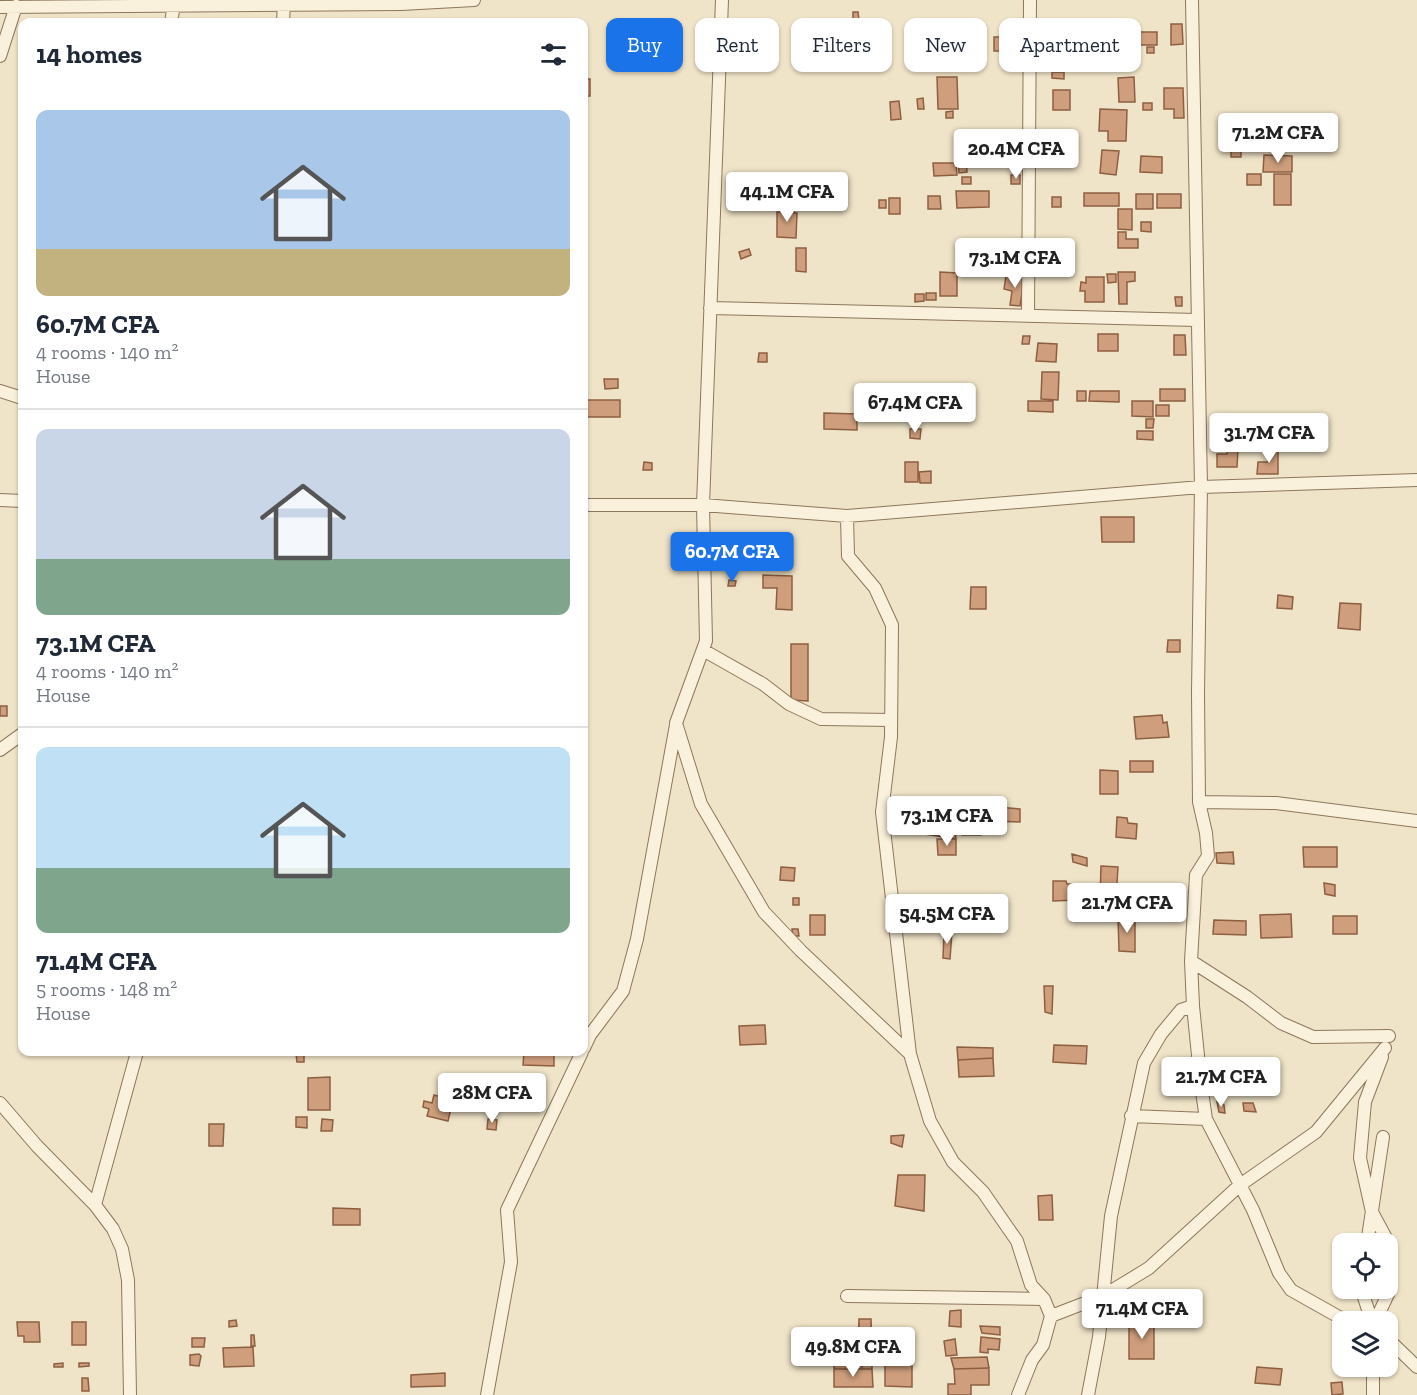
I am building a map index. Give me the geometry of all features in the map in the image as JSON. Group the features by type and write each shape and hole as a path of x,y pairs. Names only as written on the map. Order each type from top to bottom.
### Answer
{"street":[{"path":"0,7 401,4 474,0"},
{"path":"588,1039 623,991 637,939 676,723 706,641 703,505 722,0"},
{"path":"1028,316 1030,0"},
{"path":"1192,0 1201,487 1199,802 1206,833 1208,856 1196,875 1191,961 1201,1085 1206,1119 1253,1210 1279,1273 1291,1290 1332,1313"},
{"path":"283,18 284,4"},
{"path":"172,18 174,5"},
{"path":"0,56 16,6"},
{"path":"710,308 1197,320"},
{"path":"0,391 18,397"},
{"path":"588,505 703,505 847,516 1201,487 1417,480"},
{"path":"0,500 18,501"},
{"path":"847,516 848,556 875,588 892,625 891,720 882,812 910,1054 930,1121 953,1161 983,1192 1017,1240 1031,1285 1044,1299 1051,1316 1043,1345 1032,1360 1018,1395"},
{"path":"703,650 763,684 789,704 821,719 891,720"},
{"path":"676,723 701,804 764,912 801,951 910,1054"},
{"path":"0,750 18,737"},
{"path":"1199,802 1276,803 1417,821"},
{"path":"1191,961 1247,997 1281,1023 1312,1037 1389,1036"},
{"path":"1089,1395 1099,1337 1111,1216 1144,1063 1161,1034 1180,1010 1193,1006"},
{"path":"1051,1316 1103,1296 1149,1268 1240,1185 1316,1132 1385,1048 1365,1102 1360,1158 1372,1212 1383,1233"},
{"path":"95,1205 136,1056"},
{"path":"487,1395 511,1262 507,1210 580,1056"},
{"path":"0,1103 37,1146 95,1205 112,1229 122,1250 128,1280 130,1395"},
{"path":"1131,1116 1206,1119"},
{"path":"1369,1233 1383,1137"},
{"path":"847,1296 1044,1299"},
{"path":"1398,1349 1417,1367"},
{"path":"1373,1377 1373,1395"}],"building":[{"path":"853,12 858,12 859,18 853,18"},
{"path":"1171,24 1182,24 1183,44 1171,45"},
{"path":"1141,32 1157,32 1157,45 1141,45"},
{"path":"994,37 999,37 999,51 994,51"},
{"path":"1147,47 1154,47 1154,53 1147,53"},
{"path":"1052,72 1064,72 1064,79 1052,78"},
{"path":"937,77 957,77 958,109 938,109"},
{"path":"1134,77 1135,102 1119,102 1118,78"},
{"path":"588,79 590,79 590,96 588,96"},
{"path":"1164,88 1183,88 1184,118 1174,118 1174,109 1164,109"},
{"path":"1053,90 1070,90 1070,110 1053,110"},
{"path":"923,98 924,109 918,109 917,99"},
{"path":"899,101 901,119 891,120 890,102"},
{"path":"1143,103 1152,103 1152,110 1143,110"},
{"path":"1100,109 1127,110 1126,141 1108,141 1108,131 1099,131"},
{"path":"953,111 953,118 946,118 946,112"},
{"path":"1279,141 1292,141 1292,148 1280,149"},
{"path":"1231,146 1241,147 1241,157 1231,157"},
{"path":"1102,150 1119,151 1116,175 1100,173"},
{"path":"1264,155 1292,156 1292,172 1263,172"},
{"path":"1141,156 1162,157 1162,173 1140,172"},
{"path":"958,158 966,158 967,172 959,173"},
{"path":"933,163 956,163 957,175 934,176"},
{"path":"1247,174 1261,174 1261,185 1247,185"},
{"path":"1274,174 1291,174 1291,205 1274,205"},
{"path":"1011,175 1020,175 1020,184 1011,184"},
{"path":"962,177 971,177 971,184 962,184"},
{"path":"956,191 989,191 989,207 957,208"},
{"path":"1084,193 1119,193 1119,206 1084,206"},
{"path":"1136,194 1153,194 1153,209 1136,209"},
{"path":"1157,194 1181,194 1181,208 1157,208"},
{"path":"928,196 940,196 941,209 928,209"},
{"path":"1052,197 1061,197 1061,207 1052,207"},
{"path":"889,198 900,198 900,214 889,214"},
{"path":"879,200 886,200 886,208 879,208"},
{"path":"782,206 794,206 794,213 797,213 796,238 777,237 777,212 782,212"},
{"path":"1118,209 1132,209 1132,230 1118,229"},
{"path":"1141,222 1151,222 1151,232 1141,231"},
{"path":"1118,232 1126,232 1126,239 1138,239 1138,248 1118,248"},
{"path":"796,248 806,248 806,272 796,271"},
{"path":"749,249 751,255 741,259 739,252"},
{"path":"940,272 957,273 957,296 940,296"},
{"path":"1118,272 1135,272 1135,281 1127,282 1127,304 1119,304"},
{"path":"1107,274 1116,274 1116,282 1108,283"},
{"path":"1006,276 1024,279 1020,306 1010,305 1012,291 1004,289"},
{"path":"1086,277 1104,277 1104,302 1085,302 1085,291 1080,291 1081,282 1086,283"},
{"path":"926,293 936,293 936,300 926,300"},
{"path":"915,294 924,294 924,301 915,302"},
{"path":"1175,297 1182,297 1182,306 1176,306"},
{"path":"1098,334 1118,334 1118,351 1098,351"},
{"path":"1174,335 1185,335 1186,355 1174,355"},
{"path":"1023,336 1030,336 1029,344 1022,344"},
{"path":"1038,343 1057,344 1056,362 1036,361"},
{"path":"759,353 767,353 767,362 758,362"},
{"path":"1042,372 1059,372 1058,400 1041,399"},
{"path":"604,379 618,379 618,388 605,389"},
{"path":"1160,389 1185,389 1185,401 1160,401"},
{"path":"1077,391 1086,391 1086,401 1077,401"},
{"path":"1090,391 1119,391 1119,402 1089,401"},
{"path":"588,400 620,400 620,417 588,417"},
{"path":"923,401 924,417 893,418 892,402"},
{"path":"1028,401 1053,401 1053,412 1028,411"},
{"path":"1132,401 1153,401 1153,417 1132,416"},
{"path":"1156,405 1169,405 1169,416 1156,416"},
{"path":"824,413 857,414 857,430 824,429"},
{"path":"1213,415 1225,415 1225,425 1213,425"},
{"path":"1146,419 1154,419 1153,428 1146,428"},
{"path":"910,429 921,429 920,439 910,438"},
{"path":"1137,431 1153,431 1153,440 1137,439"},
{"path":"1224,432 1232,433 1232,444 1223,444"},
{"path":"1250,439 1257,439 1257,448 1250,448"},
{"path":"1227,448 1238,448 1237,467 1217,467 1217,454 1227,454"},
{"path":"1268,451 1278,451 1278,474 1257,474 1258,462 1268,462"},
{"path":"644,462 652,463 652,470 643,470"},
{"path":"905,462 918,462 918,482 905,482"},
{"path":"931,471 931,483 920,483 919,472"},
{"path":"1101,517 1134,517 1134,542 1102,542"},
{"path":"763,575 792,576 792,610 776,609 777,588 763,588"},
{"path":"729,580 736,581 735,586 728,586"},
{"path":"971,587 986,587 986,609 970,609"},
{"path":"1278,595 1293,597 1292,609 1277,608"},
{"path":"1340,603 1361,604 1360,630 1338,628"},
{"path":"1168,640 1180,640 1180,652 1167,652"},
{"path":"791,644 808,644 808,701 791,700"},
{"path":"0,706 7,706 7,716 0,716"},
{"path":"1162,715 1163,723 1167,722 1169,737 1136,739 1134,717"},
{"path":"1130,761 1153,761 1153,772 1130,772"},
{"path":"1100,770 1118,771 1118,794 1100,794"},
{"path":"997,807 1020,809 1020,822 996,821"},
{"path":"1117,817 1127,818 1128,823 1137,824 1136,839 1116,837"},
{"path":"962,818 982,818 981,835 962,835"},
{"path":"917,822 954,823 956,839 919,833"},
{"path":"937,839 956,839 956,855 938,855"},
{"path":"1303,847 1337,847 1337,867 1304,867"},
{"path":"1233,852 1234,864 1217,863 1216,853"},
{"path":"1072,854 1087,858 1087,866 1073,862"},
{"path":"1101,866 1118,867 1116,899 1100,898"},
{"path":"781,867 795,868 794,881 780,880"},
{"path":"1053,881 1076,884 1077,900 1053,901"},
{"path":"1324,883 1335,885 1335,896 1325,894"},
{"path":"793,898 799,898 799,905 793,905"},
{"path":"953,899 961,900 959,915 951,914"},
{"path":"974,911 1006,912 1006,931 974,930"},
{"path":"1291,914 1292,937 1261,938 1260,915"},
{"path":"810,915 825,915 825,935 810,935"},
{"path":"1118,916 1135,918 1135,952 1119,951"},
{"path":"1333,916 1357,916 1357,934 1333,934"},
{"path":"1214,920 1246,921 1246,935 1213,934"},
{"path":"792,929 798,929 799,936 793,936"},
{"path":"944,932 952,932 950,959 943,958"},
{"path":"1044,986 1053,986 1052,1014 1045,1012"},
{"path":"765,1025 766,1044 740,1045 739,1026"},
{"path":"1054,1045 1087,1046 1086,1064 1053,1062"},
{"path":"957,1047 993,1048 993,1058 958,1060"},
{"path":"296,1056 304,1056 304,1062 297,1062"},
{"path":"524,1056 554,1056 554,1066 523,1065"},
{"path":"993,1058 994,1076 959,1077 958,1060"},
{"path":"330,1077 330,1110 308,1110 308,1078"},
{"path":"434,1095 453,1100 448,1121 427,1116 429,1109 423,1107 424,1101 432,1103"},
{"path":"1217,1102 1224,1105 1225,1113 1219,1112"},
{"path":"1243,1103 1253,1103 1256,1112 1244,1111"},
{"path":"296,1117 307,1117 307,1128 296,1127"},
{"path":"322,1119 333,1120 332,1131 321,1131"},
{"path":"488,1119 497,1120 496,1130 487,1129"},
{"path":"209,1124 224,1124 223,1146 209,1146"},
{"path":"904,1135 902,1147 891,1143 891,1136"},
{"path":"898,1175 925,1175 924,1211 895,1206"},
{"path":"1052,1195 1053,1220 1039,1220 1038,1196"},
{"path":"333,1208 360,1209 360,1225 333,1225"},
{"path":"961,1310 961,1327 949,1326 950,1311"},
{"path":"859,1319 871,1319 871,1334 859,1334"},
{"path":"859,1319 871,1319 872,1349 858,1350"},
{"path":"236,1320 237,1326 229,1327 229,1321"},
{"path":"17,1322 39,1322 40,1342 24,1342 24,1336 18,1336"},
{"path":"72,1322 86,1322 86,1345 72,1345"},
{"path":"1129,1322 1154,1322 1154,1359 1129,1359"},
{"path":"980,1326 1000,1327 1000,1335 982,1333"},
{"path":"251,1335 254,1335 255,1346 251,1346"},
{"path":"981,1337 1000,1339 999,1350 988,1349 988,1353 980,1352"},
{"path":"192,1338 205,1338 204,1347 192,1347"},
{"path":"955,1339 957,1355 946,1356 944,1341"},
{"path":"897,1342 912,1343 910,1356 896,1355"},
{"path":"253,1347 254,1366 224,1367 223,1348"},
{"path":"862,1349 872,1349 872,1369 862,1369"},
{"path":"862,1349 862,1369 834,1369 834,1352"},
{"path":"199,1354 201,1356 199,1366 190,1365 190,1355"},
{"path":"987,1357 989,1368 954,1369 951,1358"},
{"path":"63,1363 63,1367 54,1367 54,1364"},
{"path":"79,1363 89,1363 89,1366 79,1367"},
{"path":"885,1364 912,1365 912,1387 885,1386"},
{"path":"1257,1367 1282,1369 1280,1385 1255,1383"},
{"path":"989,1368 989,1385 971,1385 971,1395 948,1395 948,1384 955,1384 954,1369"},
{"path":"834,1369 872,1369 873,1387 834,1387"},
{"path":"445,1373 445,1386 411,1387 411,1375"},
{"path":"82,1378 88,1378 89,1391 82,1391"},
{"path":"1342,1382 1343,1394 1332,1395 1331,1383"}]}
